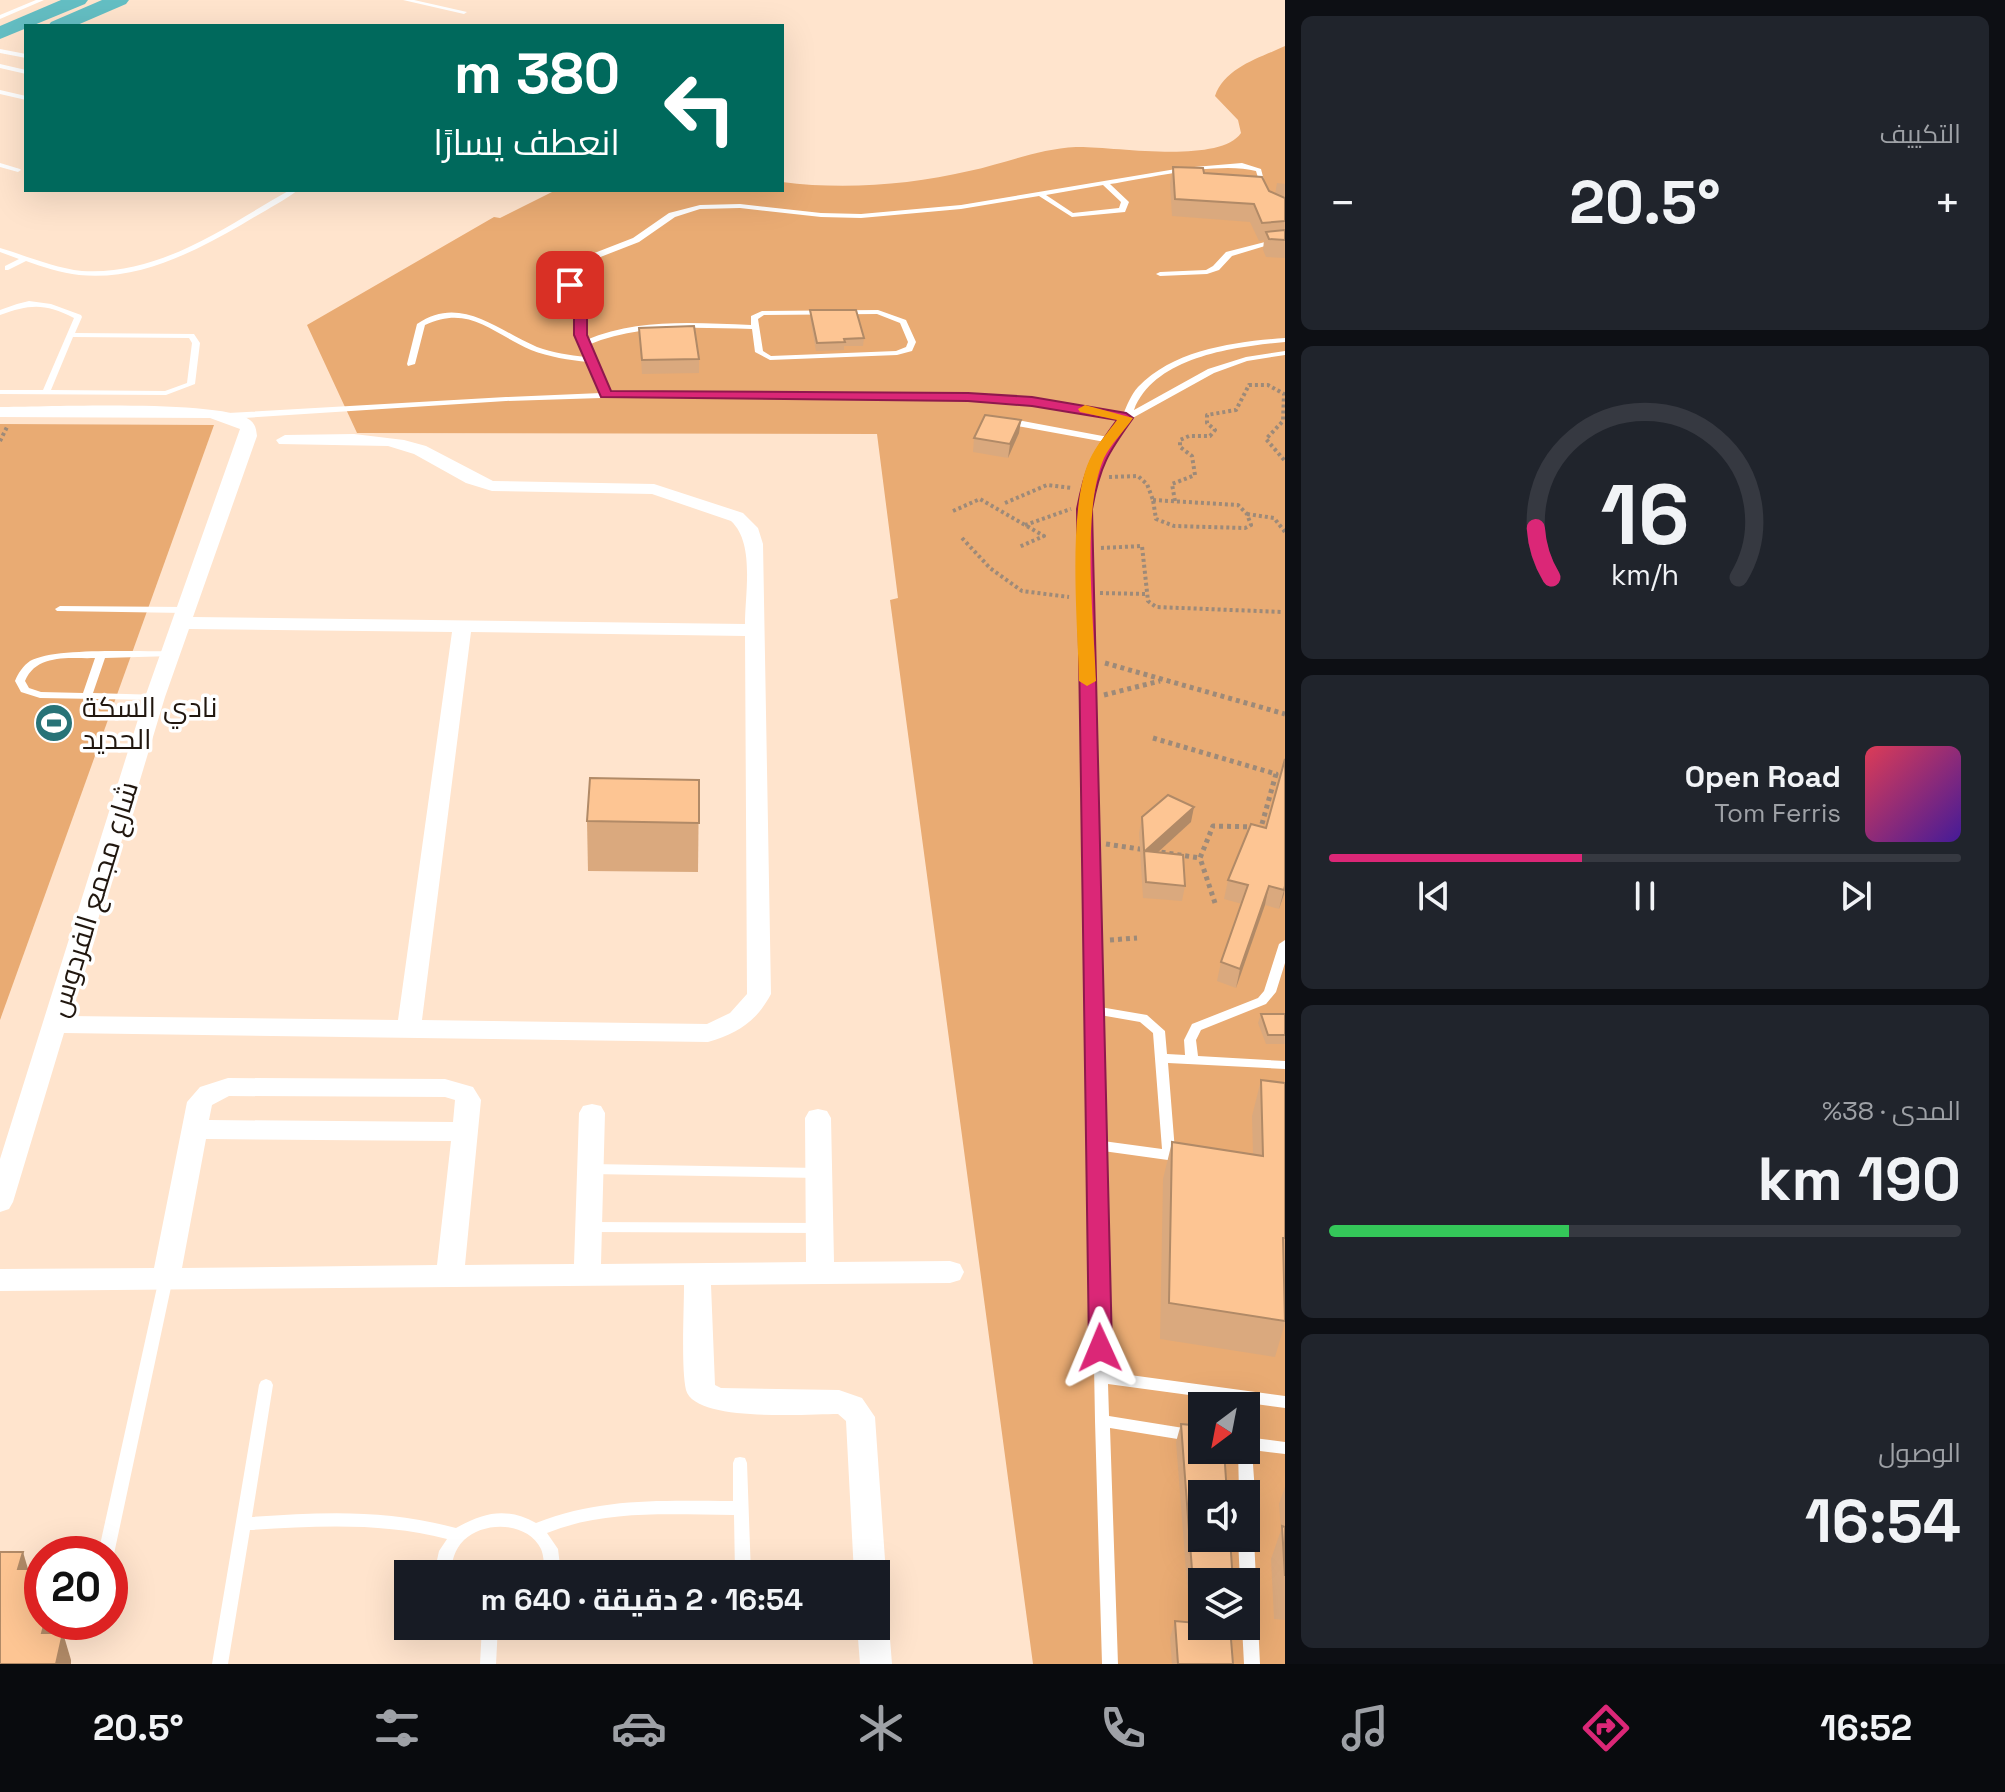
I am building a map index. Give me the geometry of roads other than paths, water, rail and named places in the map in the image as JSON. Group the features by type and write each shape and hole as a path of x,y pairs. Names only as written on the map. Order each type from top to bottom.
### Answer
{"highway":[{"path":"0,33 78,0"},
{"path":"63,24 119,0"},
{"path":"0,51 24,41"}],"street":[{"path":"0,412 211,413 228,416"},
{"name":"شارع مجمع الفردوس","path":"0,1202 155,697 248,436 248,428 242,422 228,416"},
{"path":"55,1024 708,1033 733,1025 751,1012 759,994 756,630 754,544 749,528 728,513 643,487 492,486 466,478 423,451 388,442 285,440"},
{"path":"183,617 462,627 756,630"},
{"path":"409,1027 462,627"},
{"path":"166,1278 200,1102 218,1089 430,1088 456,1089 464,1093 468,1100 450,1276"},
{"path":"587,1275 592,1113"},
{"path":"818,1118 820,1273"},
{"path":"194,1129 465,1132"},
{"path":"0,1280 950,1272"},
{"path":"697,1274 701,1390 709,1397 721,1400 839,1402 852,1407 860,1417 869,1560"},
{"path":"874,1640 876,1664"}],"lane":[{"path":"0,17 41,0"},
{"path":"406,0 464,12"},
{"path":"0,51 24,56"},
{"path":"0,66 24,72"},
{"path":"0,92 24,98"},
{"path":"0,165 18,170"},
{"path":"606,395 578,327 580,305 566,276 570,268 636,240 680,211 727,205 861,216 940,210 1182,170 1247,166 1260,172 1268,203"},
{"path":"1039,193 1072,215 1122,210 1127,205 1104,182"},
{"path":"0,250 81,273 116,273 149,267 291,192"},
{"path":"1160,274 1207,272 1216,268 1229,254 1265,244 1285,243"},
{"path":"8,268 26,258"},
{"path":"0,313 17,303 31,302 70,313 79,320 46,392"},
{"path":"878,312 901,320 912,342 909,349 897,353 770,358 759,352 755,327 754,318 762,313 878,312"},
{"path":"411,364 421,324 443,314 458,313 483,320 534,349 591,360"},
{"path":"584,344 618,331 653,325 755,327"},
{"path":"0,392 166,393 184,389 192,381 196,343 191,336 72,335"},
{"path":"1110,1664 1101,1377 1084,509 1088,486 1108,440 1126,418 1144,386 1175,367 1225,349 1285,340"},
{"path":"228,416 606,395 968,397 1032,402 1126,418 1211,371 1246,359 1285,353"},
{"path":"999,420 1108,440"},
{"path":"60,609 183,617"},
{"path":"155,697 40,695 25,690 20,681 24,670 36,661 54,656 169,654"},
{"path":"87,696 101,655"},
{"path":"1192,1059 1190,1040 1196,1027 1255,1006 1270,992 1285,944"},
{"path":"1094,1010 1150,1022 1159,1031 1169,1155"},
{"path":"1161,1058 1285,1065"},
{"path":"1096,1145 1195,1159"},
{"path":"591,1169 819,1173"},
{"path":"589,1227 820,1228"},
{"path":"110,1536 166,1278"},
{"path":"1101,1377 1285,1402"},
{"path":"220,1664 266,1385"},
{"path":"1102,1421 1188,1435"},
{"path":"1260,1445 1285,1448"},
{"path":"740,1463 743,1560"},
{"path":"537,1530 558,1520 602,1510 741,1508"},
{"path":"244,1524 374,1518 417,1524 458,1535"},
{"path":"445,1560 448,1548 458,1535 488,1520 506,1518 537,1530 547,1542 553,1560"},
{"path":"1247,1552 1252,1664"},
{"path":"488,1664 489,1640"}],"place":[{"name":"نادي السكة الحديد","path":"54,723"}]}
